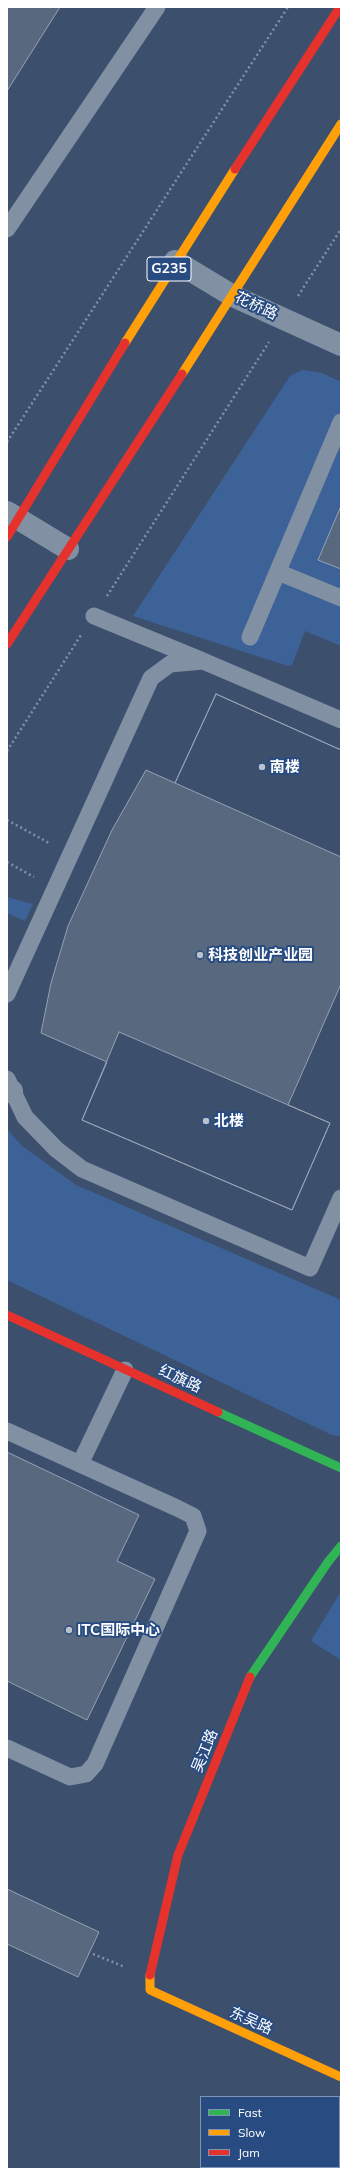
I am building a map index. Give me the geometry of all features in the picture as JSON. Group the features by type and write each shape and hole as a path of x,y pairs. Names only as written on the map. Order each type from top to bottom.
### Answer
{"main road":[{"name":"G235","path":"7,537 13,515 175,261 340,7"},
{"path":"7,644 233,296 341,124"},
{"name":"红旗路","path":"7,1315 341,1468"},
{"name":"吴江路","path":"150,1990 150,1977 178,1855 252,1672 328,1562 341,1546"},
{"name":"东吴路","path":"150,1990 341,2077"}],"street":[{"name":"花桥路","path":"175,261 233,296 341,345"},
{"path":"13,515 68,549"}],"lane":[{"path":"7,229 12,211 157,7"},
{"path":"250,636 341,422"},
{"path":"278,572 341,598"},
{"path":"94,616 341,720"},
{"path":"7,994 151,678 170,664 203,661"},
{"path":"9,1087 25,1117 56,1149 82,1169 310,1268 341,1198"},
{"path":"80,1464 125,1370"},
{"path":"7,1432 193,1516 198,1531 95,1764 86,1774 70,1777 7,1748"}],"path":[{"path":"7,442 288,7"},
{"path":"7,751 341,229"},
{"path":"7,820 70,855"},
{"path":"7,862 55,888"},
{"path":"93,1954 150,1977"}],"shaded area":[{"path":"303,370 322,373 341,382 341,646 305,631 292,665 288,666 133,616 290,376"},
{"path":"7,897 33,904 25,921 7,913"},
{"path":"7,1129 21,1145 76,1185 341,1300 341,1436 332,1435 7,1280"},
{"path":"341,1591 341,1660 311,1641"}],"building":[{"path":"7,7 60,7 7,91"},
{"path":"341,506 341,569 318,560"},
{"name":"科技创业产业园","path":"216,694 341,750 341,984 288,1105 330,1123 292,1210 82,1120 107,1062 41,1033 51,983 68,926 112,830 146,770 175,783"},
{"name":"南楼","path":"216,694 341,750 341,857 175,783"},
{"name":"北楼","path":"119,1032 330,1123 292,1210 82,1120"},
{"name":"ITC国际中心","path":"7,1452 139,1515 117,1561 155,1579 87,1720 7,1681"},
{"path":"7,1889 99,1932 78,1977 7,1944"}],"traffic: fast":[{"path":"218,1412 341,1468"},
{"path":"250,1677 328,1562 341,1546"}],"traffic: slow":[{"path":"182,374 341,124"},
{"path":"125,343 235,169"},
{"path":"150,1975 150,1990 341,2077"}],"traffic: jam":[{"path":"235,169 340,7"},
{"path":"7,537 125,343"},
{"path":"7,644 182,374"},
{"path":"7,1315 218,1412"},
{"path":"150,1975 178,1855 250,1677"}],"place":[{"name":"南楼","path":"262,767"},
{"name":"科技创业产业园","path":"200,955"},
{"name":"北楼","path":"206,1121"},
{"name":"ITC国际中心","path":"69,1630"}]}
